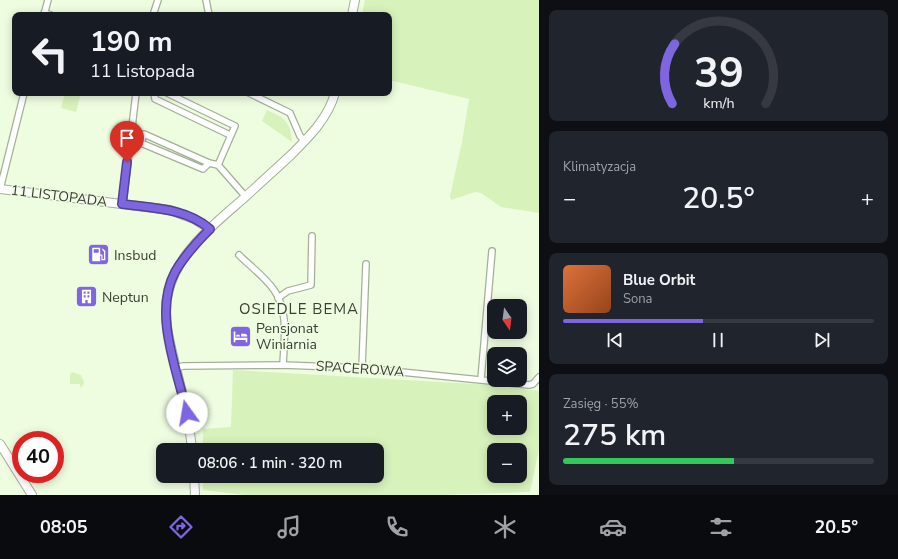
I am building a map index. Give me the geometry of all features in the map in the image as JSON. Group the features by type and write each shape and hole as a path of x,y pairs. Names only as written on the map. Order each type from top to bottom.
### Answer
{"street":[{"path":"45,12 48,0"},
{"path":"154,12 158,0"},
{"path":"206,0 208,12"},
{"path":"353,12 355,0"},
{"path":"0,189 23,96"},
{"path":"122,204 136,96"},
{"path":"154,96 155,99 230,135"},
{"path":"173,96 235,126 218,165"},
{"path":"255,96 290,113 300,136 305,141"},
{"path":"191,443 190,425 166,321 167,299 171,283 185,256 210,229 305,141 326,114 334,96"},
{"path":"208,163 203,169 141,143 144,134 208,163 218,165 246,196"},
{"name":"11 LISTOPADA","path":"0,189 176,212 194,219 210,229"},
{"path":"278,298 288,291 311,285 312,236"},
{"path":"481,379 492,251"},
{"path":"239,255 274,290 282,306 284,322 283,365"},
{"path":"362,368 366,264"},
{"name":"SPACEROWA","path":"176,368 183,366 283,365 362,368 529,385 533,384 539,377"},
{"path":"0,444 32,495"},
{"path":"194,483 195,495"}],"green space":[{"path":"365,0 539,0 539,213 501,207 481,193 475,192 451,200 450,196 462,142 469,99 392,81 392,12 363,12"},
{"path":"64,96 80,96 76,112 61,108"},
{"path":"267,110 286,121 290,129 292,142 262,121"},
{"path":"233,370 487,385 487,387 508,387 539,391 539,450 530,492 439,495 244,495 203,490 203,483 384,483 384,443 203,443 203,429 231,427"},
{"path":"72,372 81,375 84,382 83,386 80,387 80,384 70,384 70,375"}],"place":[{"name":"Insbud","path":"98,255"},
{"name":"Neptun","path":"86,297"},
{"name":"Pensjonat Winiarnia","path":"240,336"}],"district":[{"name":"OSIEDLE BEMA","path":"299,309"}],"route":[{"path":"127,162 122,204 170,210 194,219 210,229 185,256 175,272 167,299 167,326 187,413"}]}
